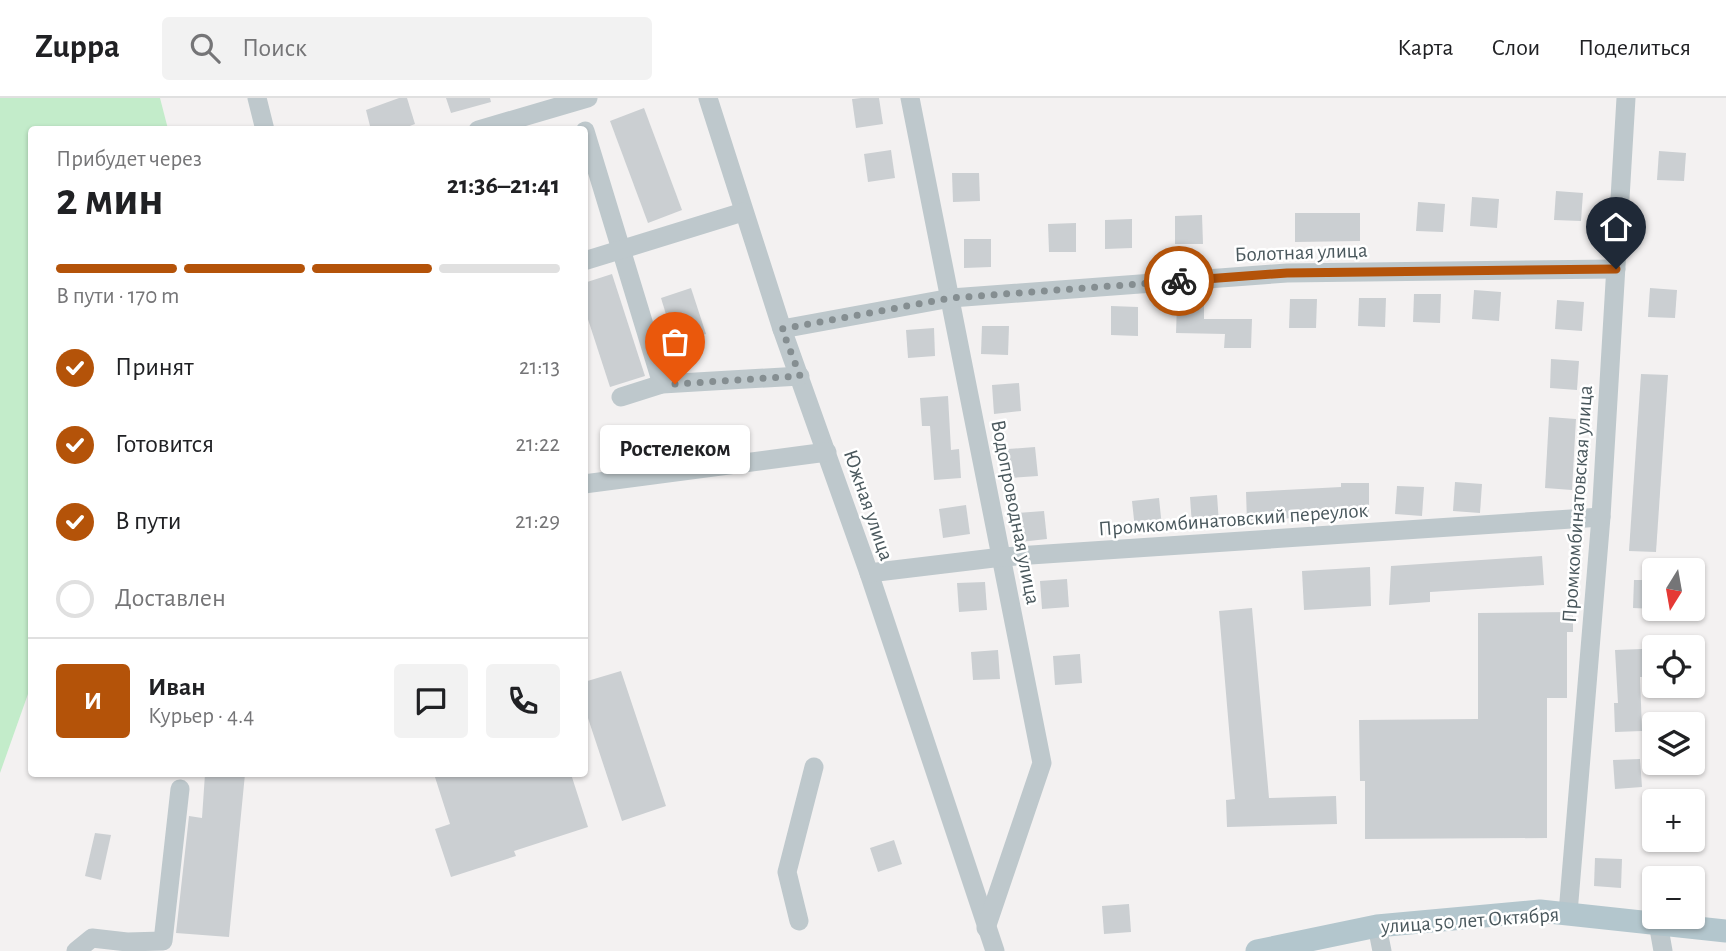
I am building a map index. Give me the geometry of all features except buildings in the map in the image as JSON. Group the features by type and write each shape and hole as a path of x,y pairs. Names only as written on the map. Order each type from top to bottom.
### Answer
{"main road":[{"name":"улица 50 лет Октября","path":"1257,951 1377,926 1540,911 1642,921"},
{"name":"улица 50 лет Октября","path":"1705,929 1726,931"}],"street":[{"path":"257,98 264,126"},
{"path":"492,126 588,98"},
{"name":"Южная улица","path":"708,98 782,329 869,573 995,951"},
{"name":"Водопроводная улица","path":"910,98 1042,763 986,928"},
{"name":"Промкомбинатовская улица","path":"1568,913 1601,517 1626,98"},
{"path":"588,141 662,384"},
{"path":"588,260 743,212"},
{"name":"Болотная улица","path":"782,329 951,298 1287,273 1616,269"},
{"path":"621,397 662,384 800,376"},
{"path":"588,483 827,452"},
{"name":"Промкомбинатовский переулок","path":"869,573 1002,557 1601,517"},
{"path":"799,921 787,872 814,768"},
{"path":"76,951 92,938 127,942 163,941 180,789"},
{"path":"1377,926 1382,951"},
{"path":"1659,929 1663,951"}],"green space":[{"path":"0,98 160,98 167,126 28,126 28,694 0,773"}],"way so far":[{"path":"675,384 800,376 782,329 951,298 1179,281"}],"place":[{"name":"Ростелеком","path":"675,384"}],"route":[{"path":"1179,281 1287,273 1616,269"}]}
